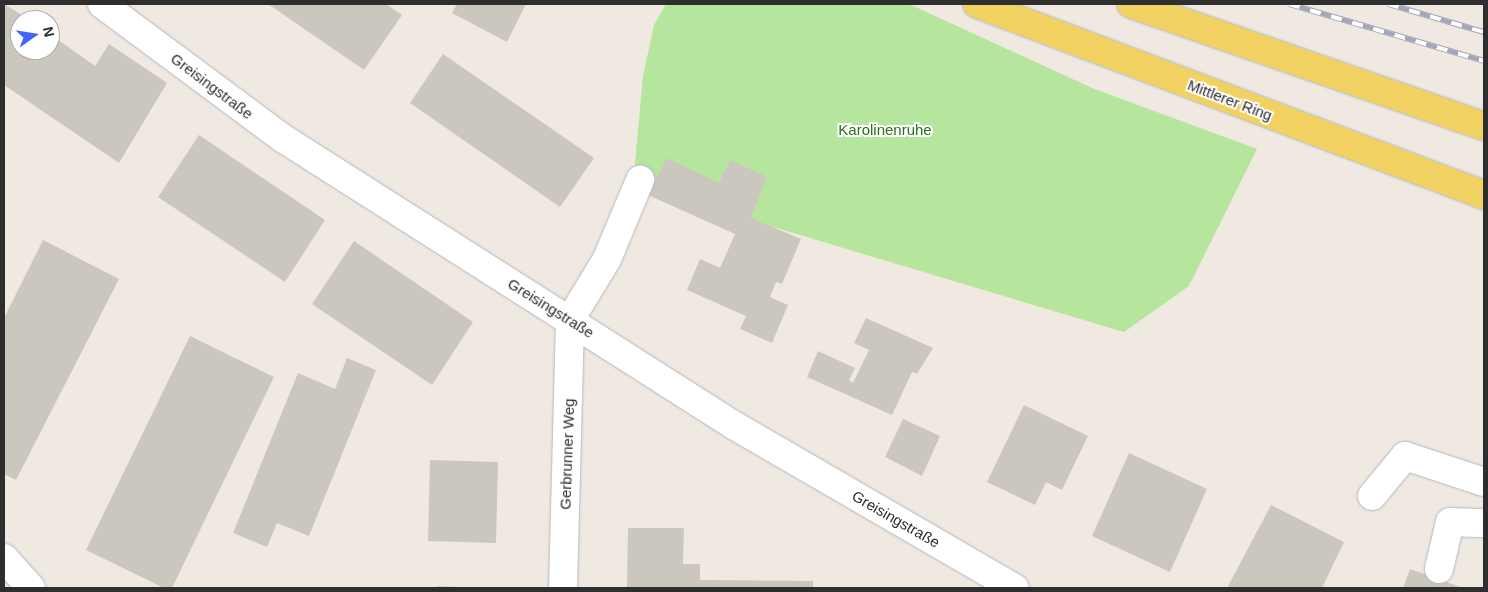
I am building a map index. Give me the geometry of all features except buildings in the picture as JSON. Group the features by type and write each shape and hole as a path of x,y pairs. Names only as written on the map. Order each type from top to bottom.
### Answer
{"main road":[{"name":"Mittlerer Ring","path":"977,4 1484,195"},
{"path":"1131,4 1484,126"}],"street":[{"name":"Greisingstraße","path":"102,4 284,138 735,426 1014,588"},
{"path":"570,320 607,259 640,180"},
{"name":"Gerbrunner Weg","path":"563,588 570,320"},
{"path":"1372,496 1405,456 1484,482"},
{"path":"1439,569 1450,522 1484,523"},
{"path":"4,558 30,588"}],"green space":[{"name":"Karolinenruhe","path":"666,4 909,4 1092,88 1257,149 1189,286 1124,332 633,185 643,76 654,25"}],"railway":[{"path":"1289,4 1484,61"},
{"path":"1388,4 1484,32"}]}
